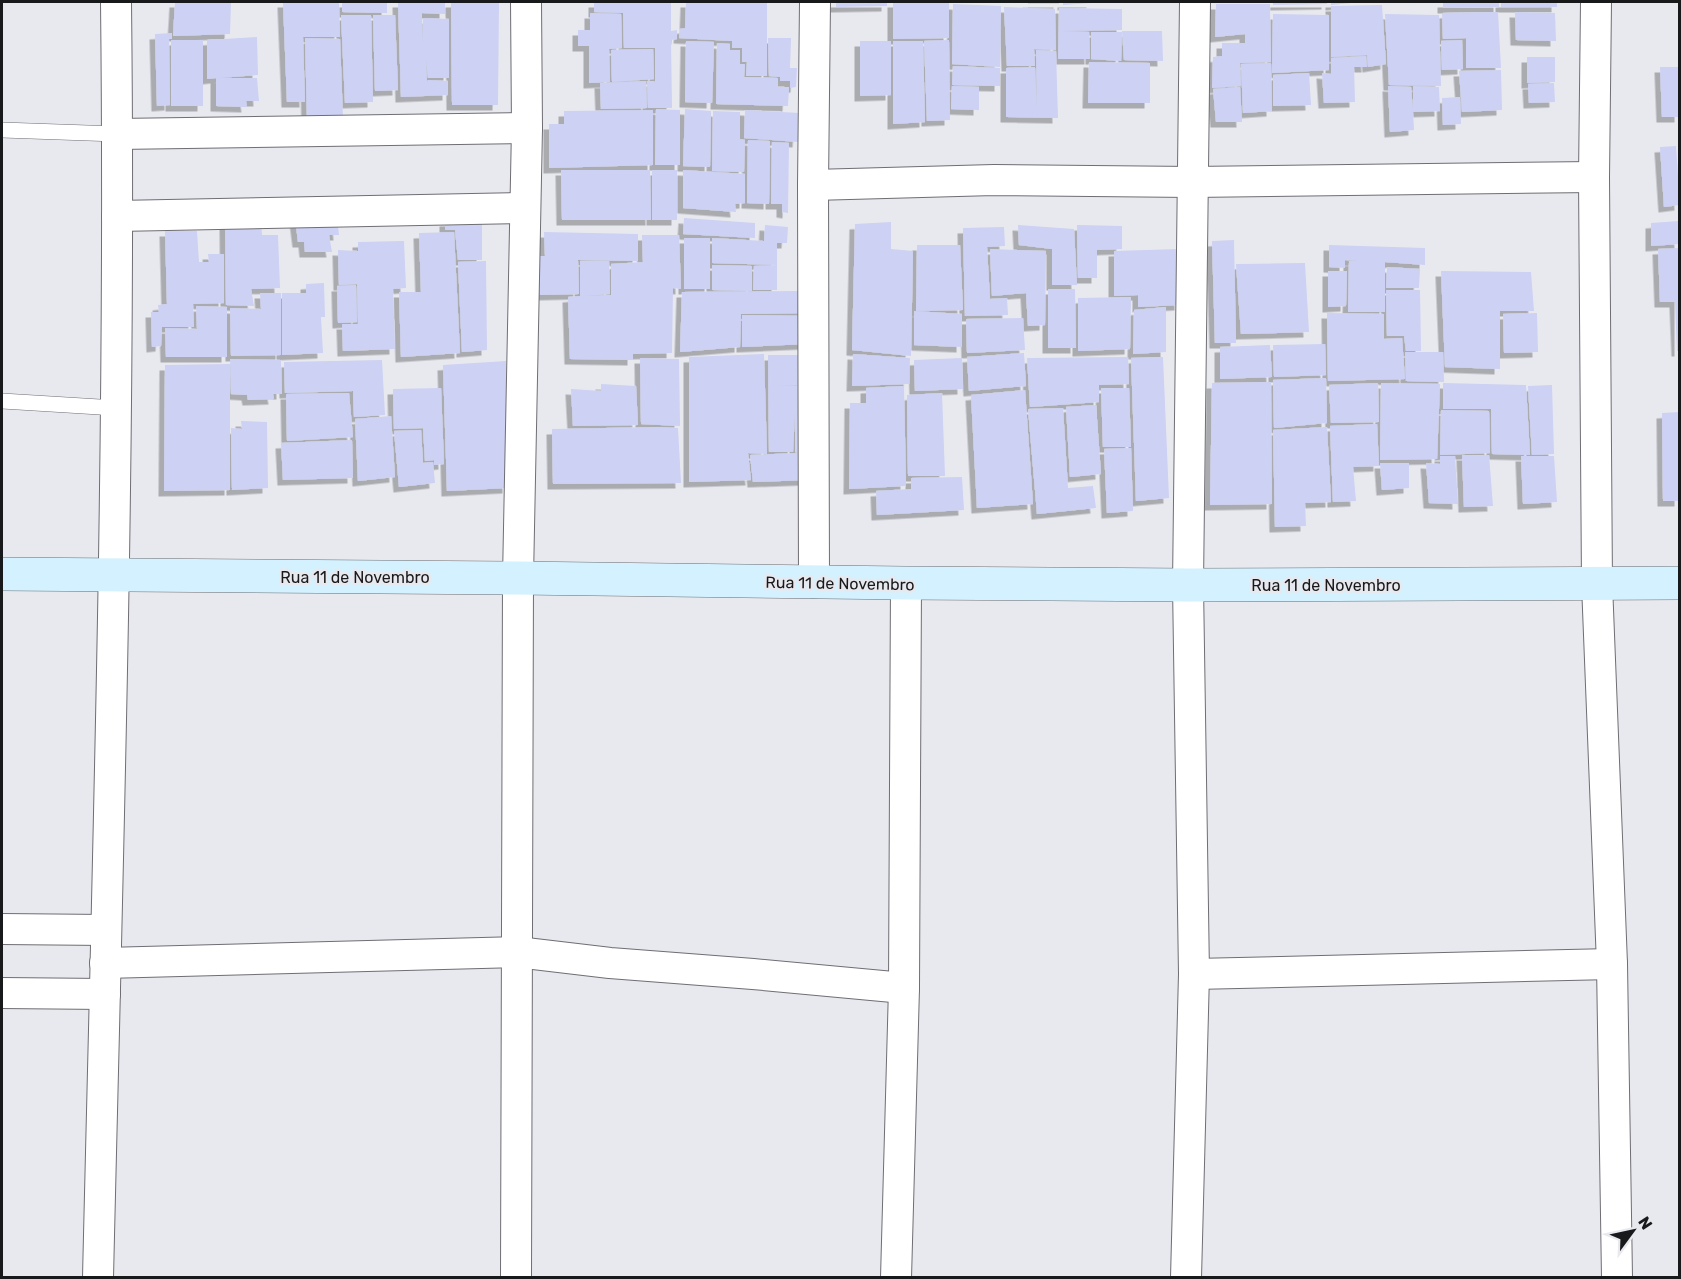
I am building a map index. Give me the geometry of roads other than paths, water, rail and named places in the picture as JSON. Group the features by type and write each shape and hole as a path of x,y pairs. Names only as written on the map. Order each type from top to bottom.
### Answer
{"main road":[{"name":"Rua 11 de Novembro","path":"2,574 906,584 1680,583"}],"street":[{"path":"98,1278 115,575 116,2"},
{"path":"516,1278 518,578 525,208 526,2"},
{"path":"814,583 815,2"},
{"path":"1186,1278 1194,974 1188,585 1195,2"},
{"path":"1596,2 1594,177 1597,584 1612,964 1617,1278"},
{"path":"117,134 526,128"},
{"path":"813,185 994,180 1192,182 1594,177"},
{"path":"117,216 525,208"},
{"path":"896,1278 904,988 906,584"},
{"path":"2,929 106,930"},
{"path":"105,963 517,952 610,963 904,988"},
{"path":"1194,974 1612,964"},
{"path":"2,993 105,994"}],"lane":[{"path":"2,130 117,134"},
{"path":"2,400 116,408"}]}
